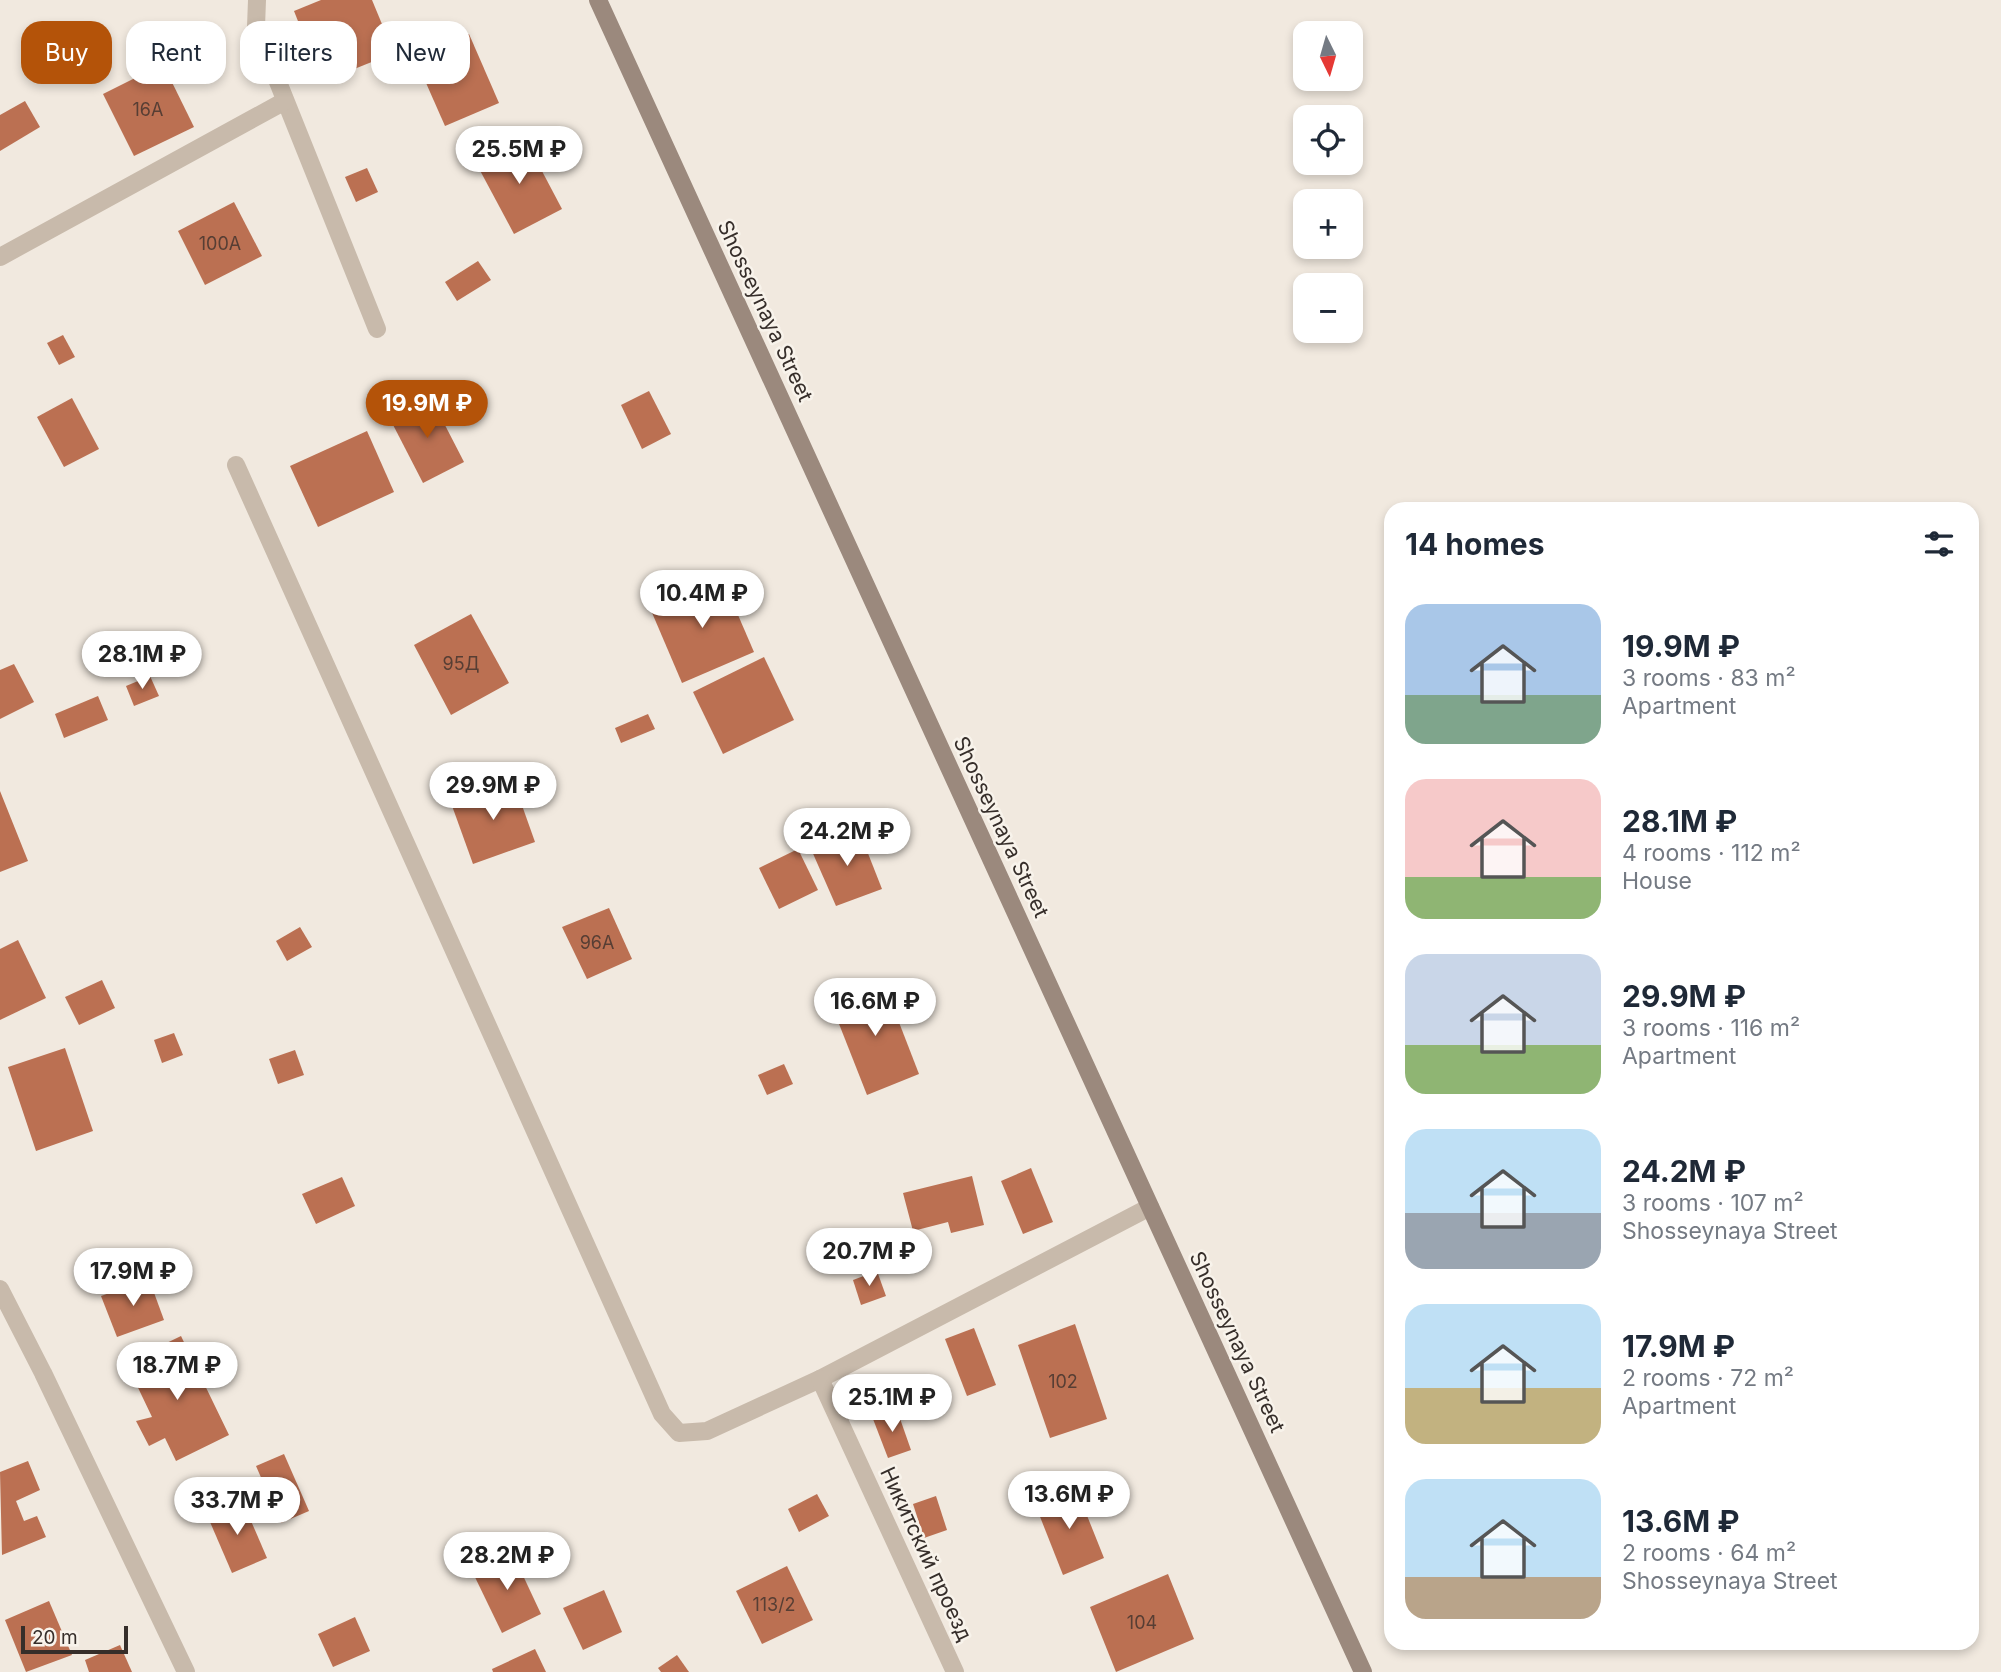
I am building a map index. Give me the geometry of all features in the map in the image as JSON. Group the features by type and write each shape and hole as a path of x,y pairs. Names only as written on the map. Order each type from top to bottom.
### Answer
{"street":[{"path":"257,0 256,27 377,329"},
{"name":"Shosseynaya Street","path":"598,0 1363,1672"},
{"path":"0,257 285,101"},
{"path":"236,465 662,1414 679,1433 707,1432 820,1379 1150,1207"},
{"path":"0,1289 186,1672"},
{"name":"Никитский проезд","path":"820,1379 955,1672"}],"building":[{"path":"321,0 372,0 381,21 371,21 371,62 357,68 357,21 298,21 294,11"},
{"path":"470,36 499,103 445,126 426,84 470,84"},
{"path":"126,82 173,84 194,127 134,156 103,94"},
{"path":"25,101 40,127 0,151 0,115"},
{"path":"524,137 562,209 514,234 476,163"},
{"path":"367,168 378,192 356,202 345,177"},
{"path":"234,202 262,256 205,285 178,231"},
{"path":"478,261 491,280 457,301 445,282"},
{"path":"63,335 75,357 59,365 47,343"},
{"path":"649,391 671,434 642,449 621,405"},
{"path":"72,398 99,449 64,467 37,417"},
{"path":"431,398 464,462 423,483 390,419"},
{"path":"367,431 394,492 318,527 290,466"},
{"path":"722,578 754,652 682,683 650,608"},
{"path":"471,614 509,683 451,715 414,645"},
{"path":"764,657 794,720 723,754 693,692"},
{"path":"14,664 34,702 0,719 0,670"},
{"path":"150,676 159,696 134,706 126,686"},
{"path":"98,696 108,720 64,738 55,714"},
{"path":"648,714 655,729 621,743 615,728"},
{"path":"513,780 535,842 473,864 451,803"},
{"path":"0,791 28,861 0,872"},
{"path":"858,828 882,889 836,906 811,849"},
{"path":"798,849 818,890 779,909 759,868"},
{"path":"609,908 632,959 587,979 562,927"},
{"path":"300,927 312,947 287,961 276,941"},
{"path":"18,940 46,998 0,1020 0,949"},
{"path":"102,980 115,1008 79,1025 65,997"},
{"path":"883,981 919,1074 867,1095 830,1001"},
{"path":"174,1033 183,1055 162,1063 154,1040"},
{"path":"65,1048 93,1131 36,1151 8,1067"},
{"path":"295,1050 304,1075 278,1084 269,1059"},
{"path":"784,1064 793,1084 767,1095 758,1075"},
{"path":"1031,1168 1053,1222 1023,1234 1001,1181"},
{"path":"972,1176 984,1225 951,1233 948,1222 913,1231 903,1193"},
{"path":"342,1177 355,1206 316,1224 302,1194"},
{"path":"877,1271 886,1296 861,1305 853,1280"},
{"path":"149,1279 164,1320 117,1337 101,1296"},
{"path":"1075,1324 1107,1419 1050,1438 1018,1345"},
{"path":"974,1328 996,1385 967,1396 945,1339"},
{"path":"181,1336 229,1435 176,1461 165,1438 149,1446 136,1421 152,1417 131,1373 153,1363 148,1352"},
{"path":"897,1410 911,1450 888,1458 873,1419"},
{"path":"284,1454 309,1511 281,1523 256,1466"},
{"path":"28,1461 40,1490 16,1501 24,1521 37,1516 46,1537 2,1555 0,1472"},
{"path":"1076,1488 1104,1558 1063,1575 1035,1504"},
{"path":"817,1494 829,1516 799,1532 788,1509"},
{"path":"936,1496 947,1530 924,1538 913,1504"},
{"path":"242,1500 267,1558 232,1573 207,1515"},
{"path":"512,1552 541,1614 502,1633 472,1571"},
{"path":"787,1566 813,1620 762,1644 736,1591"},
{"path":"1168,1574 1194,1639 1116,1672 1090,1607"},
{"path":"604,1590 622,1632 583,1650 563,1608"},
{"path":"49,1601 72,1655 26,1672 5,1620"},
{"path":"355,1617 370,1651 333,1667 318,1634"},
{"path":"120,1645 132,1672 89,1672 85,1660"},
{"path":"535,1649 546,1672 493,1672 492,1669"},
{"path":"677,1655 689,1672 661,1672 658,1668"}]}
